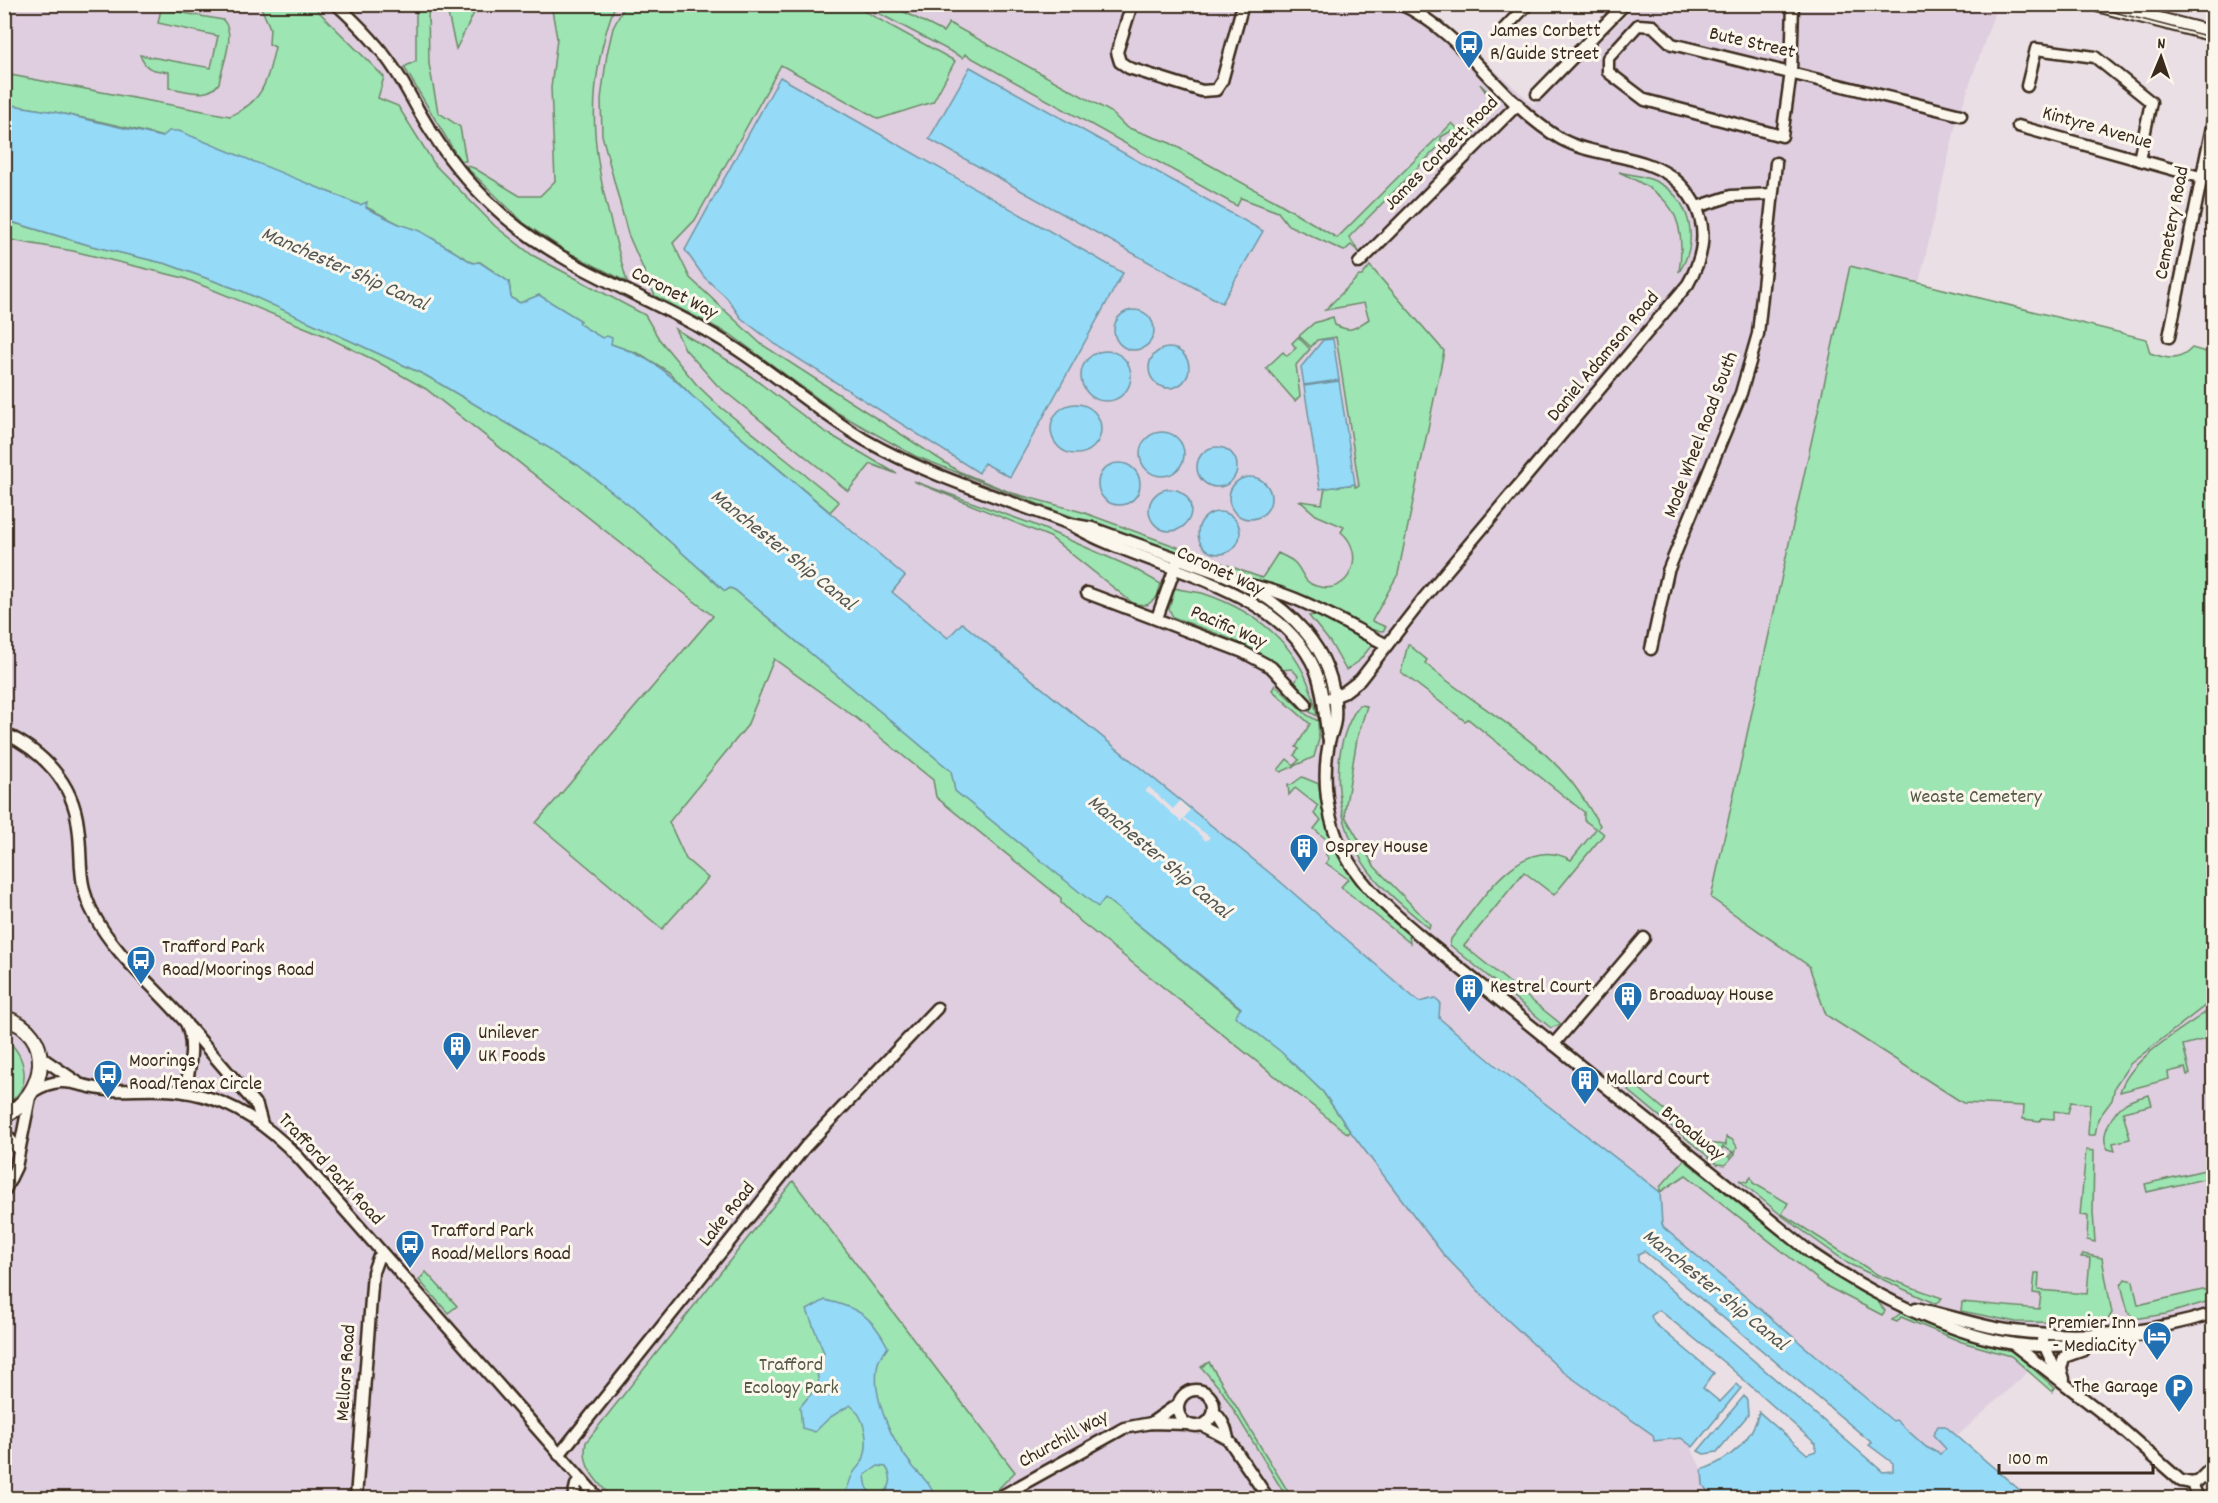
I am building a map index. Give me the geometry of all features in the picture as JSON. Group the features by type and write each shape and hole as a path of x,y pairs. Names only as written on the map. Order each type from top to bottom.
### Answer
{"main road":[{"path":"2097,4 2154,11 2214,34"},
{"path":"4,1018 24,1028 34,1041 39,1056 38,1080 32,1094 16,1111 4,1116"}],"street":[{"name":"Coronet Way","path":"336,4 363,29 394,68 434,136 471,183 529,236 600,277 702,328 740,351 818,410 866,441 916,465 1070,524 1090,537 1243,583 1296,620 1318,650 1334,729 1329,741"},
{"path":"1132,4 1117,52 1120,62 1129,68 1202,91 1215,90 1222,81 1243,4"},
{"name":"James Corbett Road","path":"1359,263 1518,105 1432,22 1400,4"},
{"path":"1504,29 1528,4"},
{"path":"1538,94 1625,4"},
{"path":"1791,72 1793,4"},
{"name":"Bute Street","path":"1791,72 1782,136 1645,100 1608,72 1608,58 1638,26 1653,26 1672,44 1791,72 1961,115"},
{"path":"2027,86 2036,49 2095,57 2151,102 2139,160"},
{"name":"Daniel Adamson Road","path":"1329,698 1360,680 1688,284 1697,268 1703,247 1703,226 1697,207 1679,184 1665,173 1564,141 1518,105"},
{"name":"Cemetery Road","path":"2169,338 2213,119"},
{"name":"Kintyre Avenue","path":"2018,126 2200,177"},
{"name":"Mode Wheel Road South","path":"1651,649 1668,571 1741,393 1758,334 1776,163"},
{"path":"1697,207 1731,196 1772,194"},
{"name":"Coronet Way","path":"1177,565 1259,608 1300,642 1329,698"},
{"name":"Pacific Way","path":"1157,618 1177,565"},
{"path":"1243,583 1265,588 1346,621 1387,645"},
{"name":"Pacific Way","path":"1087,593 1243,652 1271,667 1306,704"},
{"path":"1300,642 1296,620 1301,613 1315,608"},
{"name":"Trafford Park Road","path":"4,733 34,751 63,782 76,811 80,880 93,914 116,947 186,1023 257,1106 262,1124 299,1158 598,1498"},
{"name":"Broadway","path":"1329,741 1327,800 1336,834 1352,868 1391,911 1811,1253 1843,1274 1932,1320 2013,1344 2072,1346 2143,1335"},
{"path":"1553,1045 1644,938"},
{"name":"Lake Road","path":"559,1455 806,1146 937,1008"},
{"path":"185,1092 191,1057 190,1032 186,1023"},
{"path":"39,1056 80,1084"},
{"path":"4,1192 15,1167 32,1094 53,1082 80,1084 108,1090 185,1092 230,1105 262,1124"},
{"path":"4,1132 18,1149"},
{"name":"Mellors Road","path":"356,1498 373,1272 378,1258 384,1255"},
{"name":"Broadway","path":"1906,1306 1987,1326 2043,1334 2155,1329 2214,1313"},
{"name":"Broadway","path":"1933,1312 1937,1318 1950,1322 2042,1340 2044,1346"},
{"name":"Broadway","path":"2063,1378 2061,1365 2068,1354 2143,1335 2155,1329"},
{"path":"2013,1344 2131,1437 2181,1481 2192,1483 2198,1481 2214,1465"},
{"path":"2044,1346 2055,1370 2076,1393"},
{"path":"1228,1439 1227,1428 1214,1412 1210,1396 1201,1390 1185,1393 1178,1404 1179,1415 1187,1424 1202,1425 1228,1439 1268,1498"},
{"name":"Churchill Way","path":"1151,1423 1178,1404"},
{"path":"1202,1425 1211,1418 1214,1412"},
{"name":"Churchill Way","path":"998,1498 1102,1438 1124,1428 1151,1423 1187,1424"},
{"path":"573,1498 576,1485 581,1480"},
{"path":"2192,1483 2198,1498"}],"shaded area":[{"path":"5,5 1421,5 1534,105 1637,5 1997,5 1956,124 1919,283 1850,266 1711,898 1809,966 1826,1015 2208,996 2213,992 2213,1323 2112,1346 2028,1372 1956,1437 1944,1426 1938,1426 1933,1435 1944,1446 1942,1454 1926,1447 1664,1228 1580,1131 1439,1018 1440,1002 1435,998 1419,1002 962,623 949,638 892,592 905,576 817,500 162,137 55,112 5,104"},
{"path":"4,239 73,251 184,278 321,334 426,389 713,616 855,717 933,781 1061,898 1061,903 1081,922 1347,1134 1350,1131 1443,1254 1497,1310 1562,1371 1653,1435 1654,1441 1682,1438 1688,1442 1702,1470 1703,1485 1712,1498 989,1498 1015,1472 588,1471 612,1498 5,1498"}],"green space":[{"path":"260,5 312,5 384,77 378,98 398,106 435,165 495,226 532,255 645,315 659,339 697,385 718,405 839,502 830,512 692,396 669,372 642,355 611,344 579,324 580,320 539,295 520,303 511,298 509,282 480,262 473,263 420,231 399,224 366,207 366,203 360,205 274,172 186,143 96,121 5,104 5,74 230,116 257,97 269,70 275,47 269,44 270,28"},
{"path":"416,5 428,5 429,64 438,112 460,127 466,161 460,161 404,67 416,61"},
{"path":"446,5 478,5 456,49"},
{"path":"529,5 615,5 603,43 596,78 594,111 601,177 627,282 566,251 524,223 464,165 474,168 520,196 540,196 555,181 551,88 557,38 552,10"},
{"path":"625,5 853,5 955,61 933,102 879,119 781,65 695,220 673,243 690,278 761,344 958,471 1012,493 1082,512 1262,578 1278,553 1294,562 1311,584 1328,588 1338,585 1351,571 1353,561 1353,551 1349,541 1341,532 1344,527 1316,515 1300,501 1322,504 1325,488 1355,484 1355,487 1359,486 1336,337 1317,340 1311,347 1299,336 1314,323 1333,317 1335,325 1346,329 1356,327 1369,319 1364,303 1325,310 1370,266 1444,351 1398,574 1372,621 1386,627 1383,631 1371,630 1340,612 1293,593 1059,512 915,456 838,413 731,335 655,296 628,234 602,135 601,99 607,54 613,28"},
{"path":"863,5 891,5 943,32 949,23 1111,112 1126,127 1170,143 1337,238 1452,123 1466,137 1490,109 1489,97 1480,84 1491,95 1492,112 1463,144 1451,131 1441,137 1441,144 1349,237 1360,253 1351,245 1344,251 1288,225 1278,212 1241,198 1237,206 965,54 963,58"},
{"path":"161,9 223,20 229,33 229,41 219,83 214,88 203,93 196,93 169,88 169,72 154,70 145,64 140,55 211,68 218,36 158,23"},
{"path":"1619,172 1655,181 1667,188 1684,209 1690,234 1689,247 1679,272 1680,235 1671,209 1651,189"},
{"path":"4,220 92,246 167,264 242,291 425,375 578,465 630,506 725,591 730,588 735,590 952,771 956,791 1098,906 1105,898 1241,1009 1236,1016 1280,1050 1323,1092 1350,1131 1348,1134 1081,922 1061,903 1061,898 936,797 933,780 855,717 774,659 747,726 669,822 686,859 708,878 662,929 536,823 713,616 426,389 376,361 321,334 184,278 73,251 5,239"},
{"name":"Weaste Cemetery","path":"1850,266 2146,339 2150,353 2162,357 2182,356 2192,348 2213,354 2213,992 2208,996 2211,1001 2130,1064 2115,1086 2112,1100 2098,1119 2095,1135 2088,1135 2090,1104 2071,1102 2068,1113 2054,1111 2054,1119 2041,1118 2040,1121 2023,1119 2024,1106 1963,1103 1826,1015 1809,966 1711,898"},
{"path":"675,329 734,364 824,431 897,474 871,464 848,491 717,385 685,349"},
{"path":"1298,337 1310,349 1296,365 1300,396 1295,401 1266,368 1283,352 1287,356 1296,348 1292,343"},
{"path":"913,481 1035,525 1133,568 1161,584 1157,597 1147,605 1134,604 1050,537"},
{"path":"1175,588 1202,593 1224,601 1263,624 1279,638 1303,673 1312,693 1317,716 1305,709 1311,703 1295,683 1298,676 1292,669 1280,670 1244,645 1173,617 1169,609"},
{"path":"1309,616 1322,616 1372,645 1358,662 1346,670 1330,642"},
{"path":"1408,644 1443,678 1518,732 1554,762 1578,790 1600,825 1598,829 1604,834 1554,895 1524,872 1464,946 1561,1024 1551,1028 1450,945 1451,939 1488,891 1518,863 1535,855 1552,854 1571,860 1596,829 1584,820 1584,812 1468,719 1465,721 1401,672"},
{"path":"1275,685 1307,715 1318,721 1319,739 1314,757 1281,772 1278,770 1287,759 1294,765 1299,760 1294,755 1299,749 1296,747 1310,724 1272,690"},
{"path":"1359,705 1367,706 1357,739 1345,810 1346,818 1374,866 1430,924 1429,928 1369,871 1348,833 1339,789 1339,767 1342,745"},
{"path":"1302,777 1319,784 1328,832 1347,870 1374,903 1409,935 1410,943 1341,887 1348,879 1326,863 1329,858 1326,855 1326,839 1314,829 1321,820 1314,814 1318,806 1295,788 1289,795 1288,784 1291,785"},
{"path":"2213,1007 2213,1031 2205,1033 2206,1039 2183,1045 2190,1074 2187,1075 2185,1068 2168,1072 2169,1079 2120,1092 2126,1079 2146,1055"},
{"path":"4,1037 18,1053 24,1072 20,1090 5,1105"},
{"path":"1633,1083 1704,1143 1726,1145 1726,1137 1733,1140 1737,1147 1735,1153 1723,1147 1720,1152 1729,1157 1732,1152 1735,1154 1725,1165 1717,1164 1628,1090"},
{"path":"2149,1095 2152,1105 2123,1112 2130,1139 2113,1143 2115,1151 2108,1149 2105,1143 2106,1130 2117,1112 2129,1102"},
{"path":"2086,1150 2094,1151 2095,1242 2087,1240 2088,1216 2080,1215"},
{"path":"1684,1160 1807,1257 1876,1299 1885,1311 1882,1315 1826,1286 1686,1175 1660,1192 1660,1187"},
{"path":"2213,1168 2213,1177 2147,1192 2145,1184"},
{"path":"1751,1177 1753,1183 1788,1203 1782,1214 1878,1275 1942,1298 1936,1304 1849,1264 1781,1215 1739,1180 1747,1182"},
{"name":"Trafford Ecology Park","path":"793,1181 1015,1472 989,1498 612,1498 591,1473 586,1459 586,1442"},
{"path":"2083,1254 2102,1258 2112,1313 2106,1323 2016,1322 1961,1311 1962,1302 2039,1309 2041,1294 2033,1293 2035,1273 2039,1273 2038,1290 2087,1294 2090,1258 2081,1257"},
{"path":"426,1272 457,1306 448,1313 419,1280"},
{"path":"2125,1279 2133,1281 2138,1305 2207,1289 2206,1282 2213,1280 2213,1300 2166,1314 2134,1319 2128,1312 2121,1285"},
{"path":"1902,1312 1942,1329 2012,1349 2023,1356 2022,1359 2055,1388 2052,1392 2011,1356 1962,1342 1901,1317 1897,1322 1892,1320"},
{"path":"1209,1362 1292,1498 1287,1498 1222,1391 1201,1367"}],"water":[{"path":"970,67 1263,231 1222,303 929,139"},
{"path":"780,77 1123,273 1010,477 984,463 979,473 775,344 741,318 727,298 704,277 685,250"},
{"name":"Manchester Ship Canal","path":"5,104 55,112 162,137 169,131 179,131 360,205 367,202 366,208 420,231 473,263 479,262 509,282 511,298 520,303 539,295 580,320 579,324 602,338 607,336 612,338 611,344 655,364 905,576 892,592 948,638 962,623 1276,878 1419,1002 1435,998 1440,1002 1439,1018 1499,1068 1660,1192 1664,1228 1893,1421 1896,1420 1926,1447 1940,1454 1946,1449 1933,1435 1938,1426 1945,1426 2029,1498 1712,1498 1703,1485 1702,1470 1721,1461 1738,1448 1751,1432 1759,1412 1807,1454 1816,1451 1816,1444 1727,1365 1659,1310 1651,1316 1654,1323 1714,1373 1703,1388 1720,1402 1737,1384 1741,1388 1693,1447 1681,1438 1654,1441 1653,1435 1562,1371 1497,1310 1443,1254 1323,1092 1280,1051 1235,1016 1241,1008 1105,898 1098,907 955,791 951,771 735,590 730,588 725,591 630,506 578,465 425,375 242,291 167,264 92,246 5,220","holes":["1644,1251 1872,1443 1869,1445 1893,1463 1893,1471 1883,1472 1638,1261 1638,1254"]},
{"path":"1134,310 1148,316 1154,330 1148,344 1134,350 1120,344 1114,330 1120,316"},
{"path":"1333,339 1339,380 1304,385 1301,367 1323,340"},
{"path":"1169,348 1183,354 1189,368 1183,382 1169,388 1155,382 1149,368 1155,354"},
{"path":"1106,351 1115,353 1126,362 1131,376 1129,385 1120,396 1106,401 1097,399 1086,390 1081,376 1083,367 1092,356"},
{"path":"1339,381 1355,484 1320,489 1304,386"},
{"path":"1076,404 1094,411 1101,429 1094,447 1076,454 1058,447 1051,429 1058,411"},
{"path":"1162,432 1177,439 1184,454 1177,469 1162,476 1147,469 1140,454 1147,439"},
{"path":"1217,447 1225,448 1231,453 1236,459 1236,475 1231,481 1225,486 1217,487 1209,486 1203,481 1198,475 1197,467 1198,459 1203,453 1209,448"},
{"path":"1119,463 1127,464 1134,469 1139,476 1139,492 1134,499 1127,504 1119,505 1111,504 1104,499 1099,492 1098,484 1099,476 1104,469 1111,464"},
{"path":"1250,477 1265,483 1271,498 1265,513 1250,519 1235,513 1229,498 1235,483"},
{"path":"1170,489 1185,495 1191,510 1185,525 1170,531 1155,525 1149,510 1155,495"},
{"path":"1219,512 1234,518 1240,533 1234,548 1219,554 1204,548 1198,533 1204,518"},
{"path":"825,1300 847,1306 870,1321 882,1336 888,1347 879,1361 876,1376 880,1405 898,1446 929,1485 935,1498 838,1498 846,1491 853,1474 863,1460 866,1445 865,1430 863,1422 850,1405 829,1418 815,1432 802,1428 800,1407 819,1384 816,1367 824,1353 807,1310","holes":["878,1466 886,1467 890,1476 889,1487 879,1497 872,1495 865,1475"]},
{"path":"1744,1396 1747,1401 1748,1415 1717,1452 1704,1454 1698,1451"}],"pier":[{"path":"1149,787 1173,809 1180,801 1190,810 1184,818 1210,837 1206,841 1183,819 1181,822 1152,795 1145,792"}],"tram line":[{"path":"2083,4 2214,38"}],"place":[{"name":"James Corbett R/Guide Street","path":"1469,70"},
{"name":"Osprey House","path":"1304,874"},
{"name":"Trafford Park Road/Moorings Road","path":"141,986"},
{"name":"Kestrel Court","path":"1469,1014"},
{"name":"Broadway House","path":"1628,1022"},
{"name":"Unilever UK Foods","path":"457,1072"},
{"name":"Moorings Road/Tenax Circle","path":"108,1100"},
{"name":"Mallard Court","path":"1585,1106"},
{"name":"Trafford Park Road/Mellors Road","path":"410,1270"},
{"name":"Premier Inn - MediaCity","path":"2157,1362"},
{"name":"The Garage","path":"2179,1414"}]}
